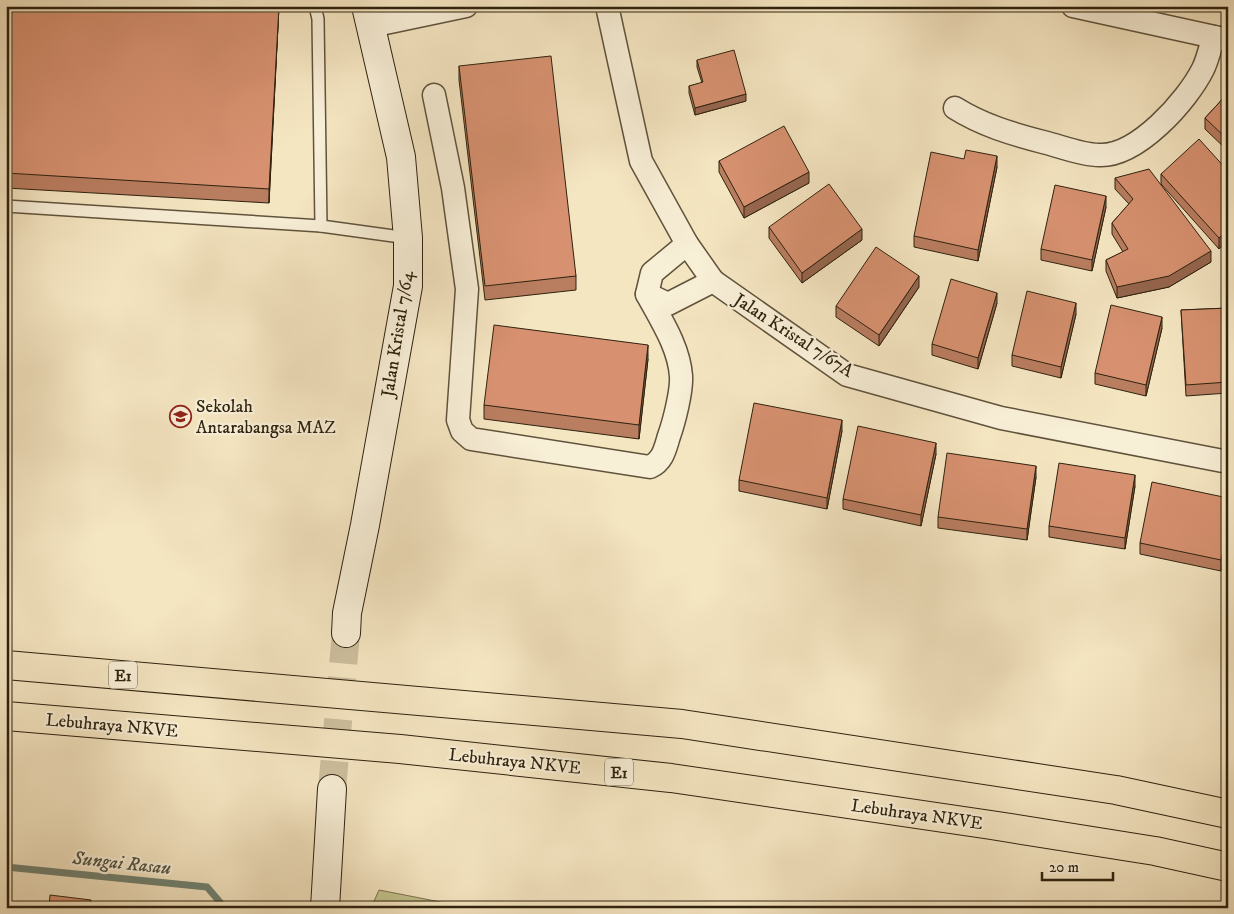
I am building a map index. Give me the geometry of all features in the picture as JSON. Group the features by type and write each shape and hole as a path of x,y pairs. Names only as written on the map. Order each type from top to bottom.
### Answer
{"highway":[{"name":"E1","path":"6,665 682,724 1116,790 1228,814"},
{"name":"Lebuhraya NKVE","path":"6,716 400,749 671,778 991,824 1155,852 1228,867"}],"street":[{"path":"369,16 466,6"},
{"name":"Jalan Kristal 7/67A","path":"607,6 641,161 688,244 713,281 847,375 1001,418 1228,462"},
{"path":"955,108 974,120 1099,156 1126,150 1156,126 1185,97 1221,38 1073,6"},
{"name":"Jalan Kristal 7/64","path":"346,633 347,613 366,525 408,286 408,238 401,157 369,16"},
{"path":"434,95 453,188 467,289 458,420 466,435 471,439 640,466 650,467 656,464 661,458 672,427 681,377 672,342 647,294 652,273 688,244"},
{"path":"647,294 668,304 713,281"},
{"path":"325,908 332,789"}],"lane":[{"path":"315,6 318,19 321,226"},
{"path":"6,206 321,226 408,238"}],"shaded area":[{"path":"379,890 471,908 371,908"}],"building":[{"path":"6,6 279,6 269,189 6,173"},
{"path":"734,50 746,94 695,108 689,86 703,82 697,60"},
{"path":"551,56 576,276 485,286 459,66"},
{"path":"1228,93 1228,140 1205,118"},
{"path":"784,126 809,172 744,207 719,161"},
{"path":"1199,139 1228,171 1228,230 1219,238 1161,174"},
{"path":"966,150 997,156 978,250 914,236 931,152 964,159"},
{"path":"1149,169 1211,251 1169,276 1117,287 1106,260 1128,249 1112,223 1133,199 1115,178"},
{"path":"829,184 862,229 802,273 769,227"},
{"path":"1055,185 1106,196 1092,260 1041,249"},
{"path":"876,247 919,276 879,335 836,306"},
{"path":"951,279 997,293 978,358 932,344"},
{"path":"1027,291 1076,303 1061,367 1012,355"},
{"path":"1111,305 1162,317 1146,385 1095,373"},
{"path":"1228,308 1228,382 1186,385 1181,310"},
{"path":"494,325 648,345 639,425 484,405"},
{"path":"754,403 842,420 827,498 739,480"},
{"path":"858,426 936,443 921,515 843,499"},
{"path":"947,453 1036,466 1027,529 938,517"},
{"path":"1059,463 1135,475 1125,538 1049,526"},
{"path":"1152,482 1228,498 1228,526 1221,560 1140,543"},
{"path":"50,895 91,900 90,908 49,908"}],"waterway":[{"name":"Sungai Rasau","path":"6,867 207,887 225,908"}],"tunnel":[{"path":"332,789 346,633"}],"place":[{"name":"Sekolah Antarabangsa MAZ","path":"180,416"}]}
